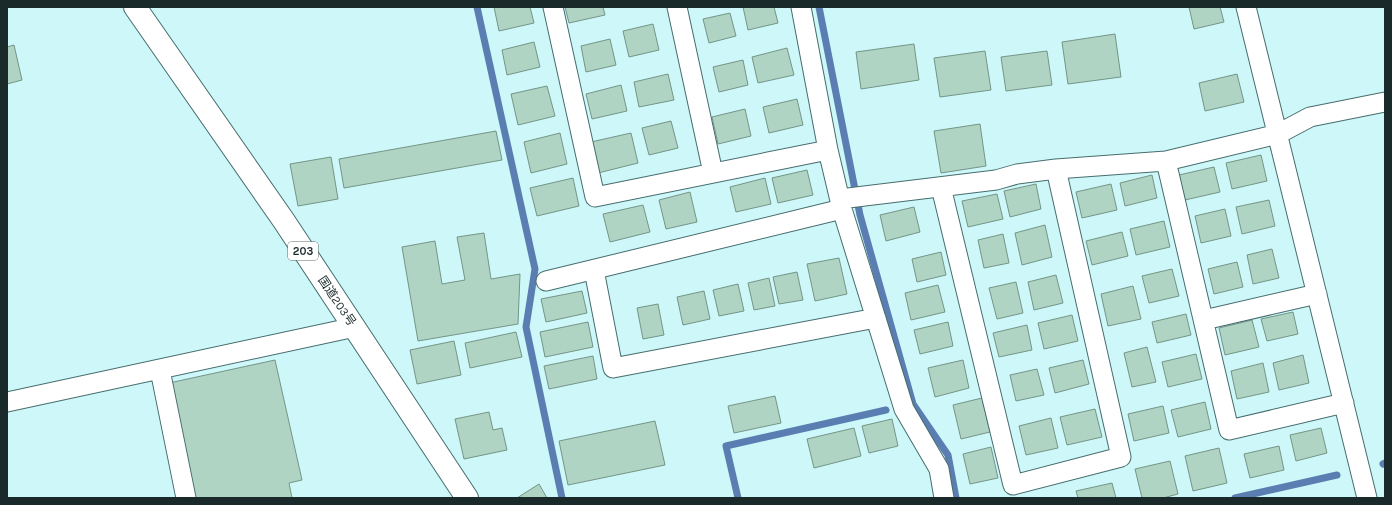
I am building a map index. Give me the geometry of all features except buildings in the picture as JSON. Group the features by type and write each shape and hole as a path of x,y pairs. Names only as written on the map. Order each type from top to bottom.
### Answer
{"highway":[{"name":"国道203号","path":"135,7 355,327 467,498"}],"street":[{"path":"553,7 595,197 828,150"},
{"path":"677,7 712,173"},
{"path":"801,7 828,150 841,204 904,409 939,470 944,498"},
{"path":"1246,7 1367,498"},
{"path":"546,281 594,270 866,196 996,180 1017,174 1056,169 1166,162 1278,134 1310,117 1385,102"},
{"path":"1166,162 1229,430 1344,403"},
{"path":"940,186 1013,485 1121,457 1056,169"},
{"path":"594,270 613,368 876,318"},
{"path":"1204,320 1317,294"},
{"path":"7,402 355,327"},
{"path":"160,370 186,498"}],"waterway":[{"path":"477,7 535,269 526,327 562,498"},
{"path":"819,7 860,215 913,404 948,455 956,498"},
{"path":"738,498 726,446 886,410"},
{"path":"1235,498 1337,475"}]}
